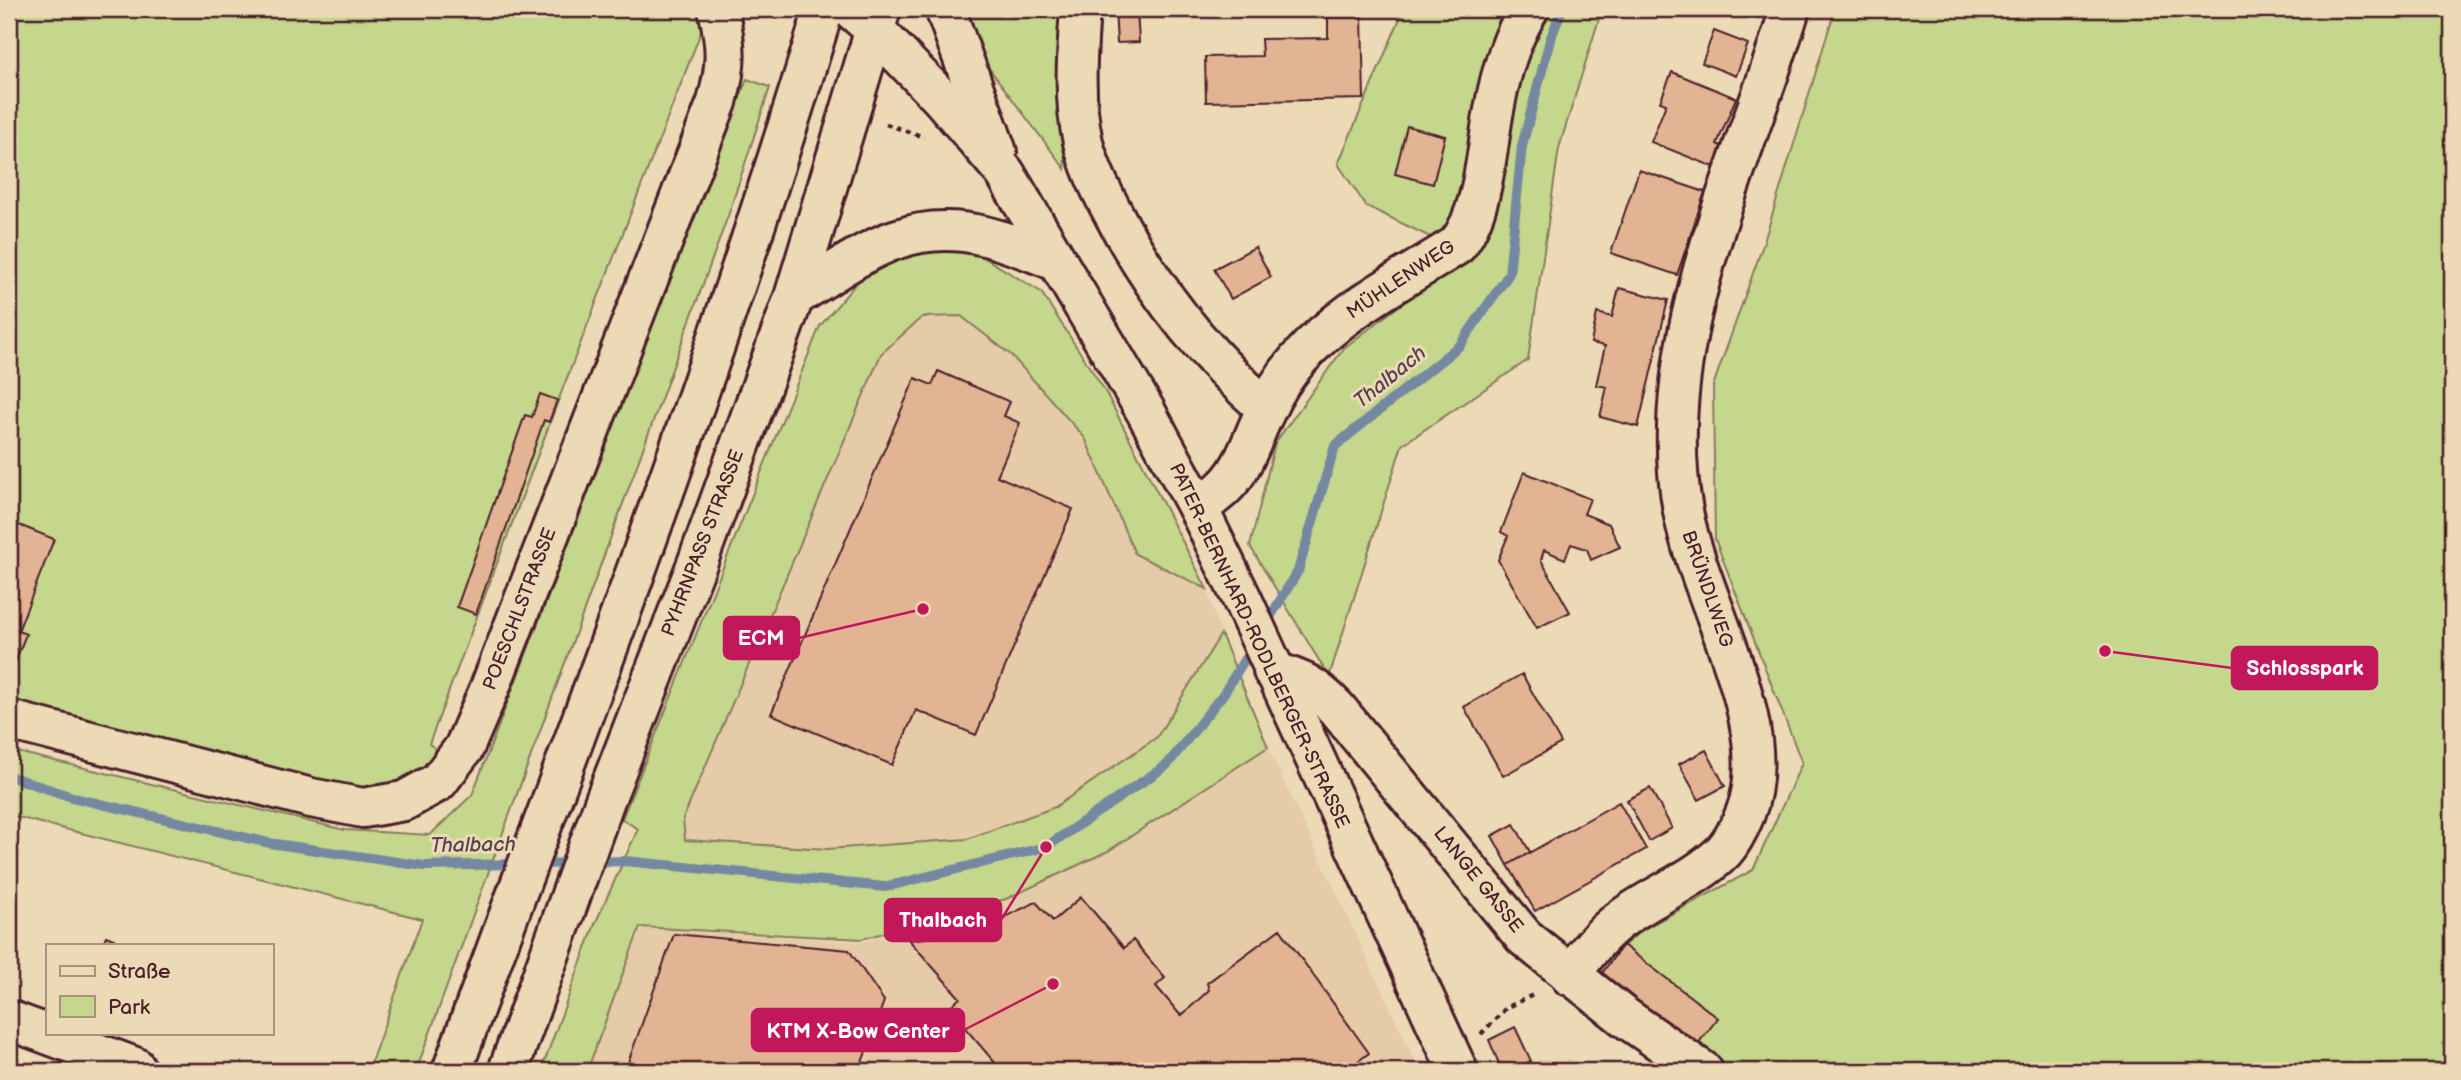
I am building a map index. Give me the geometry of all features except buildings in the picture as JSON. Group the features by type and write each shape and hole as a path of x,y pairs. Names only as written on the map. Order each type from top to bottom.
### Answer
{"main road":[{"name":"POESCHLSTRASSE","path":"9,720 311,798 363,808 404,801 438,782 464,748 489,690 717,102 726,71 725,38 718,9"},
{"path":"452,1071 647,542 733,293 824,9"},
{"path":"945,9 1005,173"},
{"path":"1080,9 1076,81 1078,113 1083,144 1097,182 1152,281 1212,354 1266,408"},
{"name":"MÜHLENWEG","path":"1198,508 1232,480 1242,464 1266,408 1298,360 1350,313 1457,245 1465,235 1480,188 1501,76 1517,32 1529,9"},
{"name":"BRÜNDLWEG","path":"1570,976 1595,942 1616,922 1710,863 1725,850 1746,812 1752,792 1753,744 1745,706 1686,529 1679,490 1676,414 1680,374 1696,290 1790,9"},
{"name":"PATER-BERNHARD-RODLBERGER-STRASSE","path":"869,16 1005,173 1145,410 1198,508 1242,601 1452,1068"},
{"name":"PYHRNPASS STRASSE","path":"508,1071 571,892 698,561 794,297 850,111 869,16"},
{"path":"794,297 883,243 929,230 984,236 1056,261"},
{"name":"LANGE GASSE","path":"1273,671 1305,681 1320,691 1337,709 1524,937 1623,1016 1703,1071"},
{"path":"9,1020 46,1034"},
{"path":"47,1034 135,1067 137,1071"}],"path":[{"path":"850,111 925,137"},
{"path":"1452,1068 1506,1008 1570,976"}],"shaded area":[{"path":"961,316 1011,355 1085,437 1135,554 1207,589 1221,634 1157,737 1055,807 967,839 827,849 684,841 683,820 881,354 922,317"},
{"path":"1268,747 1420,1071 587,1071 639,927 863,942 1039,883"}],"green space":[{"path":"9,9 699,9 704,24 429,744 439,751 411,781 362,799 9,702"},
{"path":"961,9 1060,9 1065,169 976,51"},
{"path":"1404,9 1602,9 1559,148 1528,360 1402,445 1329,677 1250,546 1275,443 1344,348 1439,275 1455,249 1366,206 1338,164"},
{"path":"1835,9 2452,9 2452,1071 1724,1071 1591,974 1642,930 1753,870 1802,763 1715,539 1713,386 1763,245"},
{"path":"747,79 770,87 729,213 416,1071 368,1071 422,919 9,815 9,750 345,830 430,835 472,795"},
{"path":"909,246 970,249 1041,292 1105,391 1207,589 1135,554 1085,438 1011,355 961,316 922,317 881,354 683,819 685,840 827,849 967,839 1055,807 1157,737 1221,634 1268,747 1108,851 1006,899 862,939 640,927 587,1071 541,1071 595,924 638,829 622,819 820,326 863,275"}],"waterway":[{"name":"Thalbach","path":"1264,627 1298,571 1335,446 1460,345 1509,274 1522,146 1550,40 1562,9"},
{"name":"Thalbach","path":"590,862 625,861 885,887 1046,847 1167,765 1224,693 1254,644"},
{"name":"Thalbach","path":"9,776 75,798 269,843 424,866 521,864"},
{"name":"Thalbach","path":"537,864 574,863"}],"place":[{"name":"ECM","path":"923,609"},
{"name":"Schlosspark","path":"2105,651"},
{"name":"Thalbach","path":"1046,847"},
{"name":"KTM X-Bow Center","path":"1053,984"}]}
